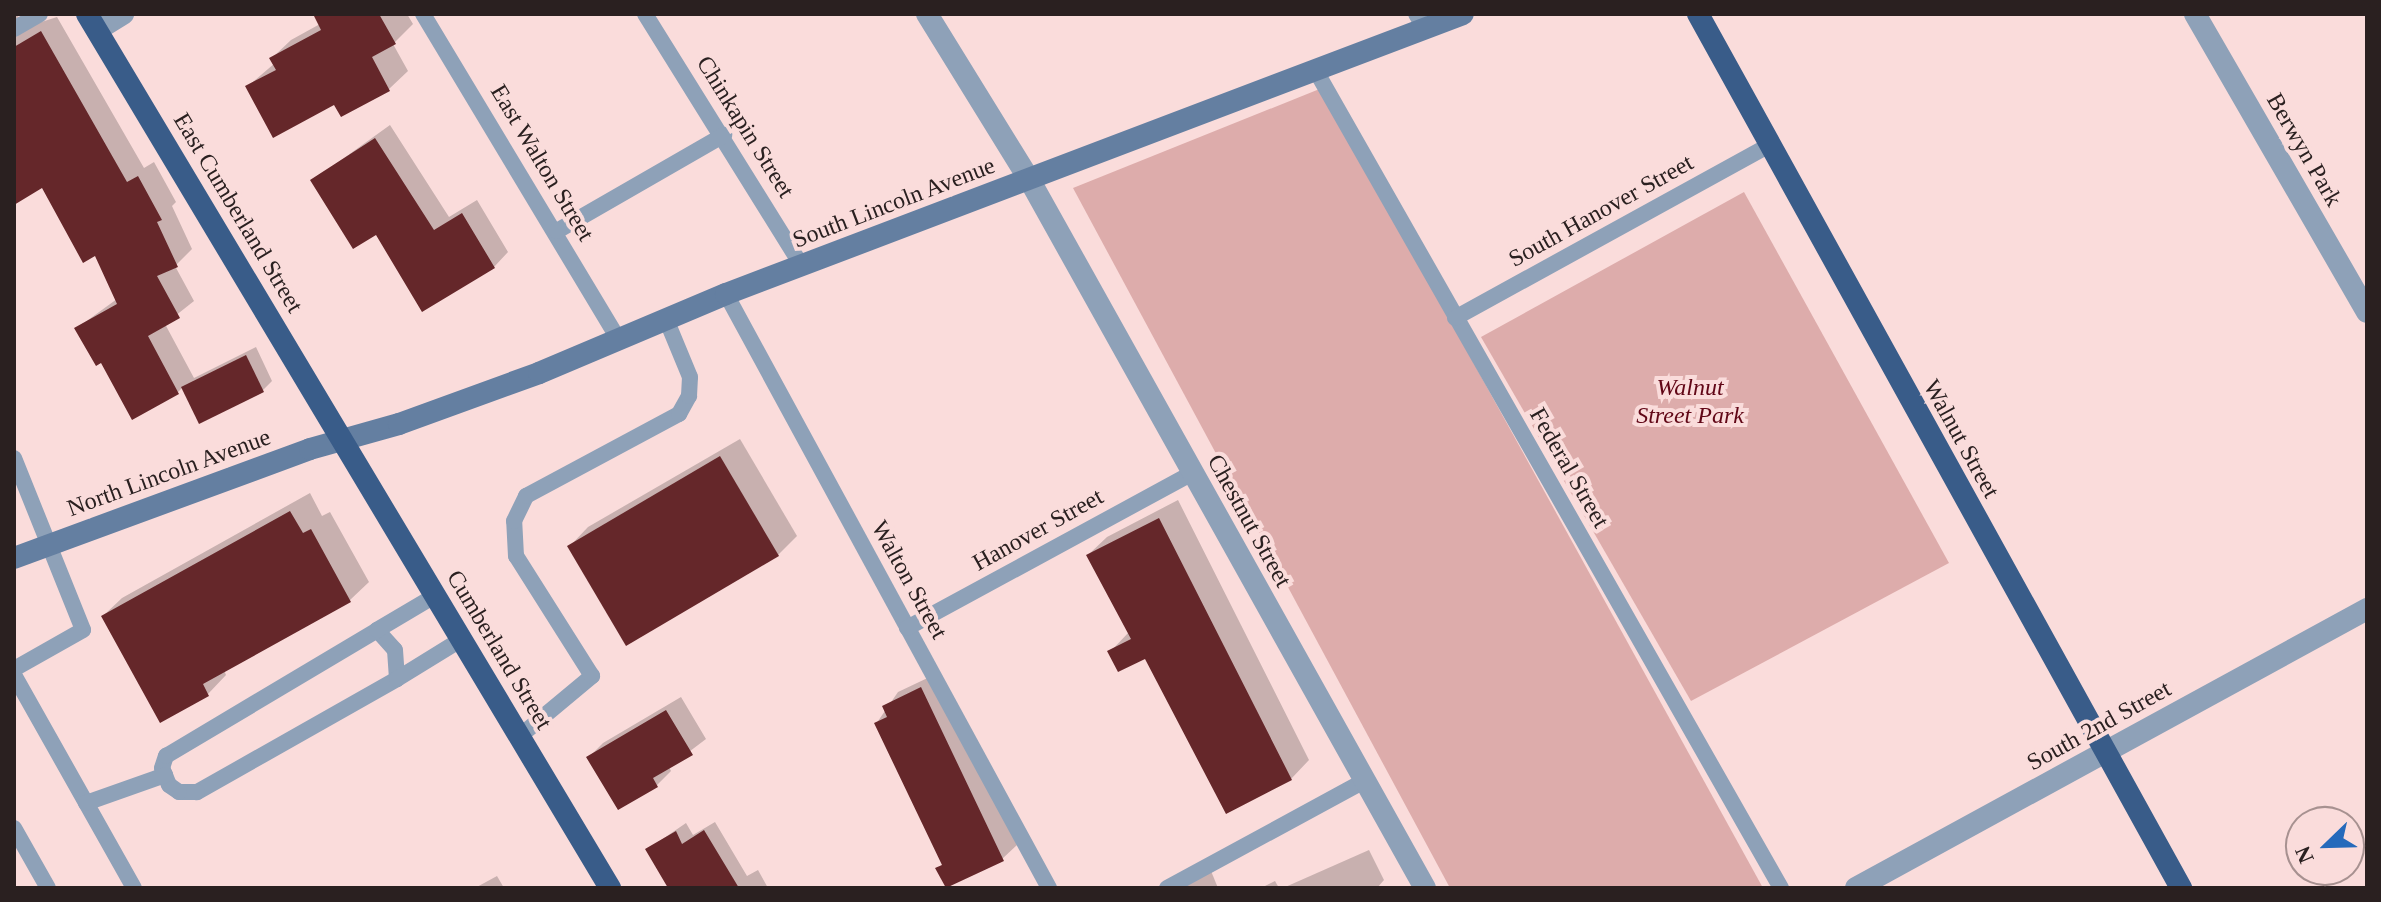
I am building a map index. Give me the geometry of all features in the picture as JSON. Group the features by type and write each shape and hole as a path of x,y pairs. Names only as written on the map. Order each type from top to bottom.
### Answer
{"highway":[{"name":"Walnut Street","path":"1698,14 2181,888"},
{"name":"East Cumberland Street","path":"92,22 343,439"},
{"name":"Cumberland Street","path":"343,439 610,888"}],"main road":[{"name":"South Lincoln Avenue","path":"343,439 399,424 726,294 1316,71 1421,21 1463,14"},
{"name":"North Lincoln Avenue","path":"14,558 343,439"}],"street":[{"path":"92,22 123,14"},
{"name":"Chestnut Street","path":"927,14 1029,179 1425,888"},
{"name":"Berwyn Park","path":"2195,14 2367,312"},
{"name":"South 2nd Street","path":"1856,888 2367,609"}],"lane":[{"path":"14,29 40,14"},
{"name":"East Walton Street","path":"423,14 557,231 618,339"},
{"name":"Chinkapin Street","path":"645,14 724,135 802,266"},
{"name":"Federal Street","path":"1316,71 1781,888"},
{"path":"557,231 724,135"},
{"name":"South Hanover Street","path":"1455,318 1770,145"},
{"name":"Walton Street","path":"726,294 1049,888"},
{"path":"520,736 592,676 516,556 514,521 526,496 679,414 689,396 690,377 666,319"},
{"path":"14,458 83,630 14,672 134,888"},
{"name":"Hanover Street","path":"907,628 1192,473"},
{"path":"436,595 166,756 165,775 179,792 197,792 462,639"},
{"path":"377,630 395,650 397,679"},
{"path":"86,803 165,775"},
{"path":"1167,888 1364,781"},
{"path":"14,828 48,888"}],"green space":[{"path":"1322,88 1763,888 1450,888 1073,188"},
{"name":"Walnut Street Park","path":"1744,192 1949,563 1691,701 1481,337"}],"building":[{"path":"313,14 379,14 396,44 372,57 390,91 341,117 334,105 273,138 245,86 276,70 269,58 321,30"},
{"path":"41,31 127,182 138,176 162,220 157,222 178,267 157,276 180,318 148,336 179,394 132,420 101,363 96,366 74,328 117,304 95,256 83,263 42,188 14,205 14,47"},
{"path":"375,138 434,230 462,213 495,268 422,312 376,235 353,249 310,180"},
{"path":"246,355 264,392 199,424 181,387"},
{"path":"720,456 779,556 626,646 567,546"},
{"path":"290,511 303,533 311,529 351,602 203,684 209,696 160,723 101,616"},
{"path":"1159,518 1292,780 1226,814 1145,659 1118,672 1107,651 1131,639 1086,555"},
{"path":"921,687 1004,861 946,888 935,868 942,865 874,723 887,717 882,706"},
{"path":"666,710 693,755 653,778 658,787 618,810 586,757"},
{"path":"704,830 739,888 668,888 645,849 676,831 682,844"}]}
